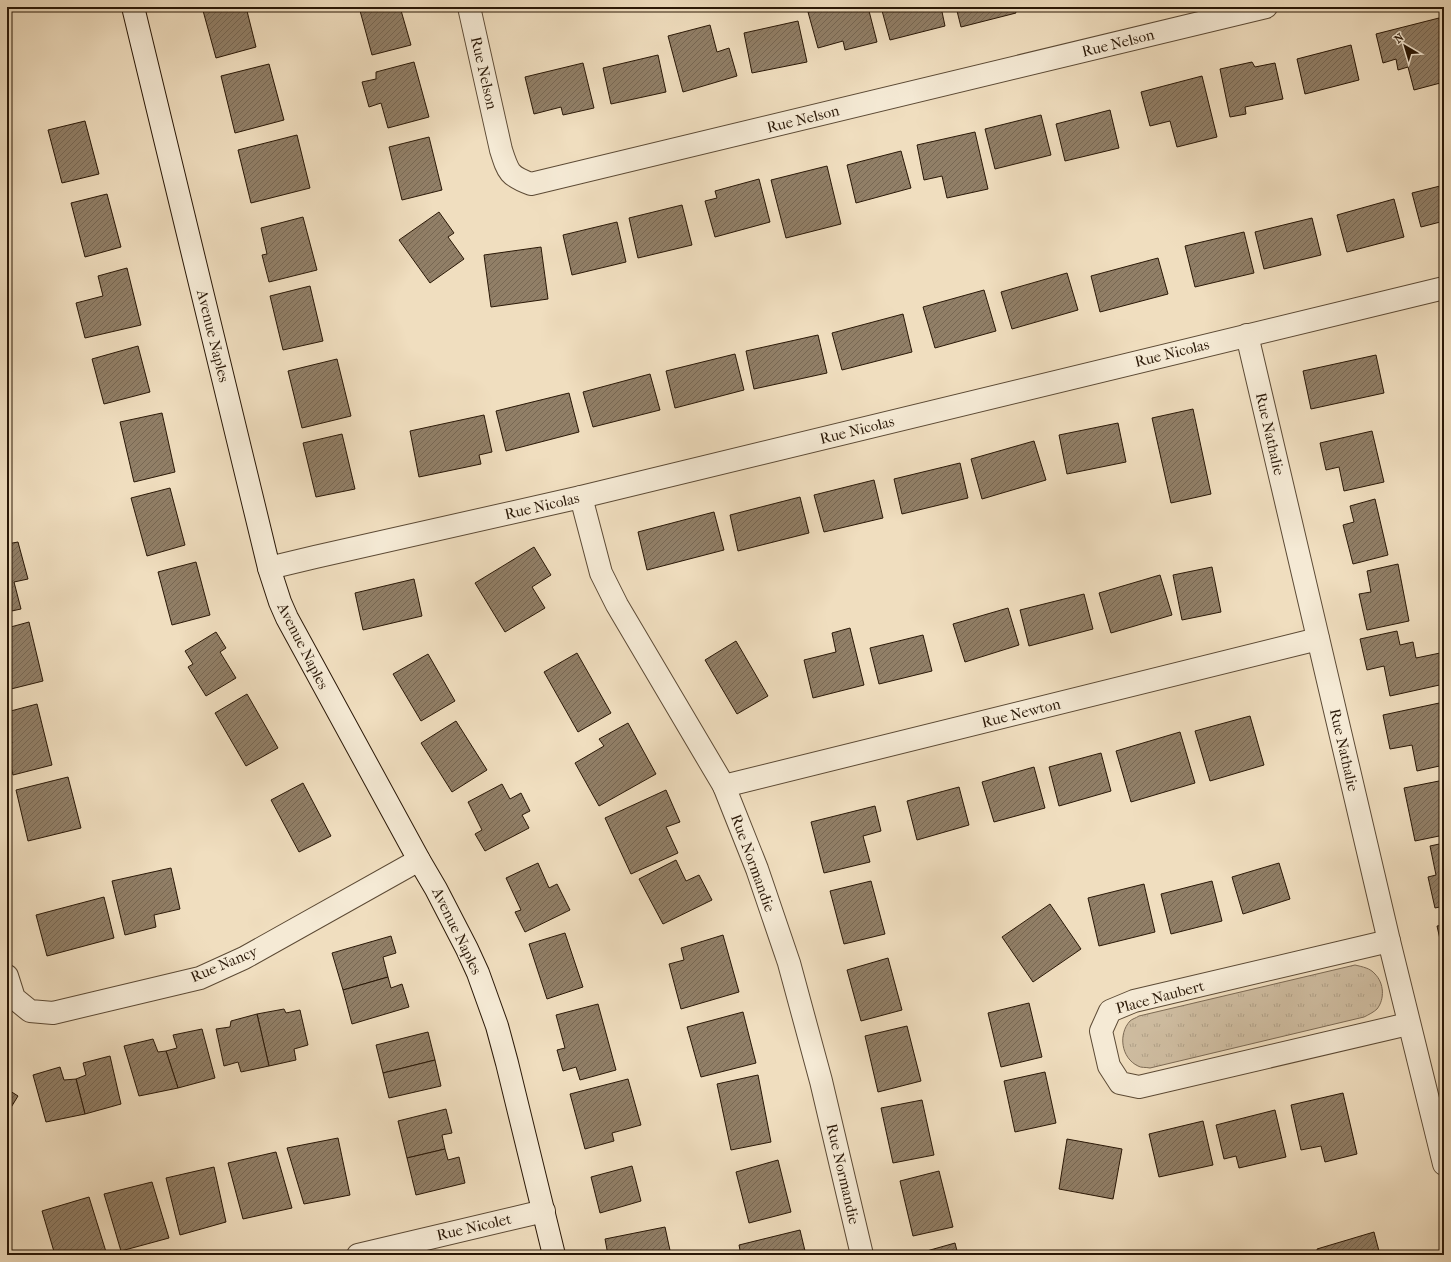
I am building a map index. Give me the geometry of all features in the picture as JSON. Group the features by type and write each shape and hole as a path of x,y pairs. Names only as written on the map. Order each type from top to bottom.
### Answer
{"street":[{"name":"Avenue Naples","path":"133,7 269,568 280,602 287,618 436,889 478,973 508,1063 554,1255"},
{"name":"Rue Nelson","path":"469,7 501,150 507,168 516,179 531,184 1266,7"},
{"name":"Rue Nicolas","path":"269,568 581,497 1444,288"},
{"name":"Rue Nathalie","path":"1247,335 1388,941 1444,1164"},
{"name":"Rue Normandie","path":"581,497 601,573 614,599 724,786 757,869 788,963 821,1081 862,1255"},
{"name":"Rue Newton","path":"724,786 1318,639"},
{"name":"Rue Nancy","path":"7,976 14,998 30,1011 52,1012 200,978 244,958 419,860"},
{"name":"Place Naubert","path":"1388,941 1134,1001 1110,1011 1101,1031 1109,1066 1120,1083 1139,1086 1408,1024"},
{"name":"Rue Nicolet","path":"358,1255 544,1211"}],"green space":[{"path":"1355,965 1371,970 1378,978 1382,986 1380,1005 1376,1010 1364,1017 1150,1068 1139,1067 1132,1062 1125,1052 1123,1039 1126,1026 1130,1021 1139,1016"}],"building":[{"path":"202,7 246,7 256,47 216,58"},
{"path":"359,7 400,7 411,45 372,55"},
{"path":"828,7 868,7 877,42 845,50 843,41 818,48 808,12"},
{"path":"881,7 941,7 945,26 890,40"},
{"path":"956,7 1014,7 1016,13 961,27"},
{"path":"1439,18 1444,38 1444,82 1414,90 1408,67 1398,70 1396,59 1383,63 1376,34"},
{"path":"798,21 807,62 752,73 744,33"},
{"path":"710,25 717,52 729,48 737,76 683,92 668,36"},
{"path":"1351,45 1359,80 1305,94 1297,59"},
{"path":"658,55 666,92 611,104 603,68"},
{"path":"414,62 429,117 388,128 381,103 369,107 362,82 376,79 376,72"},
{"path":"1252,62 1255,67 1275,63 1283,99 1245,107 1246,114 1230,117 1220,69"},
{"path":"583,63 594,108 563,115 561,107 534,114 525,77"},
{"path":"269,64 284,120 235,133 221,76"},
{"path":"1202,76 1217,137 1177,147 1170,121 1150,126 1141,92"},
{"path":"1110,110 1119,148 1065,161 1056,124"},
{"path":"1041,115 1051,155 995,169 985,129"},
{"path":"85,121 99,174 62,183 48,130"},
{"path":"975,132 988,189 947,198 942,176 924,180 917,145"},
{"path":"297,135 310,188 251,203 238,150"},
{"path":"429,137 442,190 402,200 389,147"},
{"path":"901,151 911,188 856,203 847,165"},
{"path":"827,166 841,224 786,238 771,180"},
{"path":"759,179 770,222 715,237 705,201 717,198 715,191"},
{"path":"1444,185 1444,221 1421,227 1412,193"},
{"path":"107,194 121,247 85,257 71,203"},
{"path":"1394,199 1404,237 1347,252 1337,215"},
{"path":"682,205 692,245 638,258 629,218"},
{"path":"439,212 454,233 448,237 464,259 430,283 399,240"},
{"path":"303,217 317,270 269,282 262,255 267,254 261,228"},
{"path":"1312,218 1321,255 1264,269 1255,232"},
{"path":"617,222 626,262 572,275 563,235"},
{"path":"1244,232 1254,273 1195,287 1185,246"},
{"path":"541,247 548,299 491,307 484,255"},
{"path":"1158,258 1168,294 1100,312 1091,276"},
{"path":"127,268 141,325 85,338 76,303 103,296 98,276"},
{"path":"1067,273 1078,310 1012,329 1001,292"},
{"path":"310,286 323,341 283,350 270,296"},
{"path":"984,290 996,331 935,348 923,307"},
{"path":"903,314 912,352 842,370 832,333"},
{"path":"818,335 827,373 754,389 746,351"},
{"path":"138,346 150,392 104,404 92,359"},
{"path":"735,354 744,390 675,408 666,371"},
{"path":"1376,355 1384,393 1311,409 1303,371"},
{"path":"337,359 351,416 302,428 288,371"},
{"path":"650,374 660,410 593,427 583,392"},
{"path":"569,393 579,432 506,451 496,411"},
{"path":"1193,409 1211,494 1171,503 1152,418"},
{"path":"162,413 175,472 134,482 120,422"},
{"path":"484,415 492,452 479,455 481,464 419,477 410,431"},
{"path":"1118,423 1126,462 1067,474 1059,435"},
{"path":"1372,431 1384,482 1344,491 1339,467 1326,470 1320,443"},
{"path":"342,434 355,489 316,497 303,443"},
{"path":"1034,441 1046,480 982,499 971,459"},
{"path":"960,463 968,498 902,514 894,479"},
{"path":"874,480 883,518 824,532 814,495"},
{"path":"170,488 185,545 147,556 131,498"},
{"path":"800,497 809,533 738,551 730,515"},
{"path":"1375,499 1388,555 1353,564 1343,525 1354,522 1350,506"},
{"path":"714,512 724,550 647,570 638,532"},
{"path":"18,542 28,579 14,582 21,609 7,612 7,544"},
{"path":"534,547 551,575 532,587 545,608 505,632 475,583"},
{"path":"196,562 210,615 172,625 158,572"},
{"path":"1398,564 1409,621 1367,630 1359,594 1371,592 1367,571"},
{"path":"1212,567 1221,612 1182,620 1173,575"},
{"path":"1160,575 1172,615 1111,633 1099,593"},
{"path":"414,579 422,616 363,630 355,593"},
{"path":"1084,594 1093,629 1029,646 1020,610"},
{"path":"1008,608 1019,645 965,662 953,624"},
{"path":"29,622 43,681 7,690 7,628"},
{"path":"850,628 864,685 813,698 804,660 836,652 832,633"},
{"path":"1397,631 1400,645 1413,642 1416,658 1440,653 1444,670 1444,684 1390,696 1384,666 1367,670 1360,639"},
{"path":"216,632 226,648 220,652 236,678 206,696 188,667 193,664 185,651"},
{"path":"923,635 932,671 879,684 870,648"},
{"path":"736,641 768,696 737,714 705,660"},
{"path":"577,653 611,713 578,732 544,672"},
{"path":"428,654 455,701 421,721 393,674"},
{"path":"247,694 278,748 246,766 215,713"},
{"path":"1444,702 1444,765 1417,771 1412,745 1390,749 1383,715"},
{"path":"37,704 52,765 13,775 7,750 7,745 12,743 7,723 7,712"},
{"path":"1250,716 1264,765 1210,781 1195,731"},
{"path":"456,721 487,770 452,792 421,743"},
{"path":"628,723 656,774 599,806 575,763 604,746 599,739"},
{"path":"1180,732 1195,783 1131,802 1116,751"},
{"path":"1101,753 1111,791 1059,806 1049,767"},
{"path":"1034,767 1045,808 994,822 982,782"},
{"path":"68,777 81,828 28,841 16,790"},
{"path":"1444,780 1444,835 1415,841 1404,788"},
{"path":"303,783 331,836 299,852 271,800"},
{"path":"502,784 510,799 521,793 530,811 522,815 529,828 485,851 475,834 482,830 468,802"},
{"path":"959,787 969,825 917,840 907,801"},
{"path":"666,790 680,822 666,827 678,853 631,874 605,818"},
{"path":"875,806 881,831 863,836 870,862 824,873 811,822"},
{"path":"1444,843 1444,906 1435,908 1428,877 1436,875 1430,846"},
{"path":"676,860 686,881 699,875 712,900 663,924 639,879"},
{"path":"538,863 549,888 557,884 570,910 525,932 515,912 521,910 506,878"},
{"path":"1279,863 1290,899 1243,914 1232,877"},
{"path":"171,868 180,909 154,915 156,927 125,935 112,881"},
{"path":"871,881 885,934 844,944 830,891"},
{"path":"1212,881 1222,921 1171,934 1161,894"},
{"path":"1144,884 1155,932 1099,946 1088,898"},
{"path":"104,897 114,938 47,956 36,915"},
{"path":"1050,904 1081,949 1033,982 1002,937"},
{"path":"1444,925 1444,957 1437,926"},
{"path":"565,933 583,987 547,999 529,944"},
{"path":"723,935 739,992 681,1009 669,964 684,960 681,948"},
{"path":"391,936 396,953 383,957 388,977 343,990 332,953"},
{"path":"888,958 902,1010 861,1021 847,970"},
{"path":"388,977 391,988 402,984 409,1007 352,1024 343,990"},
{"path":"1029,1003 1042,1057 1001,1067 988,1013"},
{"path":"598,1004 616,1070 580,1080 576,1067 563,1071 557,1050 565,1048 556,1015"},
{"path":"284,1009 286,1013 300,1010 308,1045 294,1049 296,1060 269,1066 257,1014"},
{"path":"743,1012 756,1063 701,1077 687,1027"},
{"path":"257,1014 269,1066 241,1072 238,1062 224,1066 216,1029 230,1027 231,1021"},
{"path":"907,1026 921,1081 878,1092 865,1036"},
{"path":"202,1029 215,1078 178,1088 166,1051 177,1048 173,1035"},
{"path":"428,1032 435,1060 383,1073 376,1045"},
{"path":"153,1039 158,1052 166,1051 178,1088 139,1096 124,1046"},
{"path":"110,1056 121,1104 85,1114 76,1079 86,1075 83,1063"},
{"path":"435,1060 441,1086 389,1098 383,1073"},
{"path":"60,1067 64,1080 76,1079 85,1114 46,1122 33,1075"},
{"path":"1045,1072 1056,1123 1015,1132 1004,1081"},
{"path":"758,1075 771,1142 731,1150 717,1084"},
{"path":"628,1079 641,1125 612,1133 614,1141 585,1149 570,1094"},
{"path":"7,1089 18,1096 7,1114"},
{"path":"1343,1093 1357,1154 1325,1162 1321,1146 1301,1150 1291,1105"},
{"path":"922,1100 934,1155 893,1163 881,1108"},
{"path":"446,1109 452,1133 442,1135 445,1149 407,1158 398,1121"},
{"path":"1275,1110 1286,1157 1239,1168 1236,1156 1224,1159 1216,1125"},
{"path":"1203,1121 1213,1165 1159,1177 1149,1134"},
{"path":"338,1138 350,1195 304,1204 287,1148"},
{"path":"1067,1139 1122,1149 1113,1199 1059,1189"},
{"path":"445,1149 448,1160 459,1157 465,1183 416,1195 407,1158"},
{"path":"276,1152 292,1208 243,1219 228,1163"},
{"path":"778,1160 791,1212 749,1223 736,1172"},
{"path":"632,1166 641,1201 600,1213 591,1177"},
{"path":"214,1167 226,1222 180,1235 166,1178"},
{"path":"939,1171 953,1227 913,1236 900,1181"},
{"path":"152,1182 169,1238 121,1251 104,1194"},
{"path":"89,1197 107,1255 55,1255 42,1211"},
{"path":"665,1227 671,1255 608,1255 605,1239"},
{"path":"800,1230 806,1255 741,1255 739,1245"},
{"path":"1374,1232 1380,1255 1318,1255 1317,1249"},
{"path":"955,1243 958,1255 916,1255 916,1254"},
{"path":"7,1251 14,1255 7,1255"}]}
